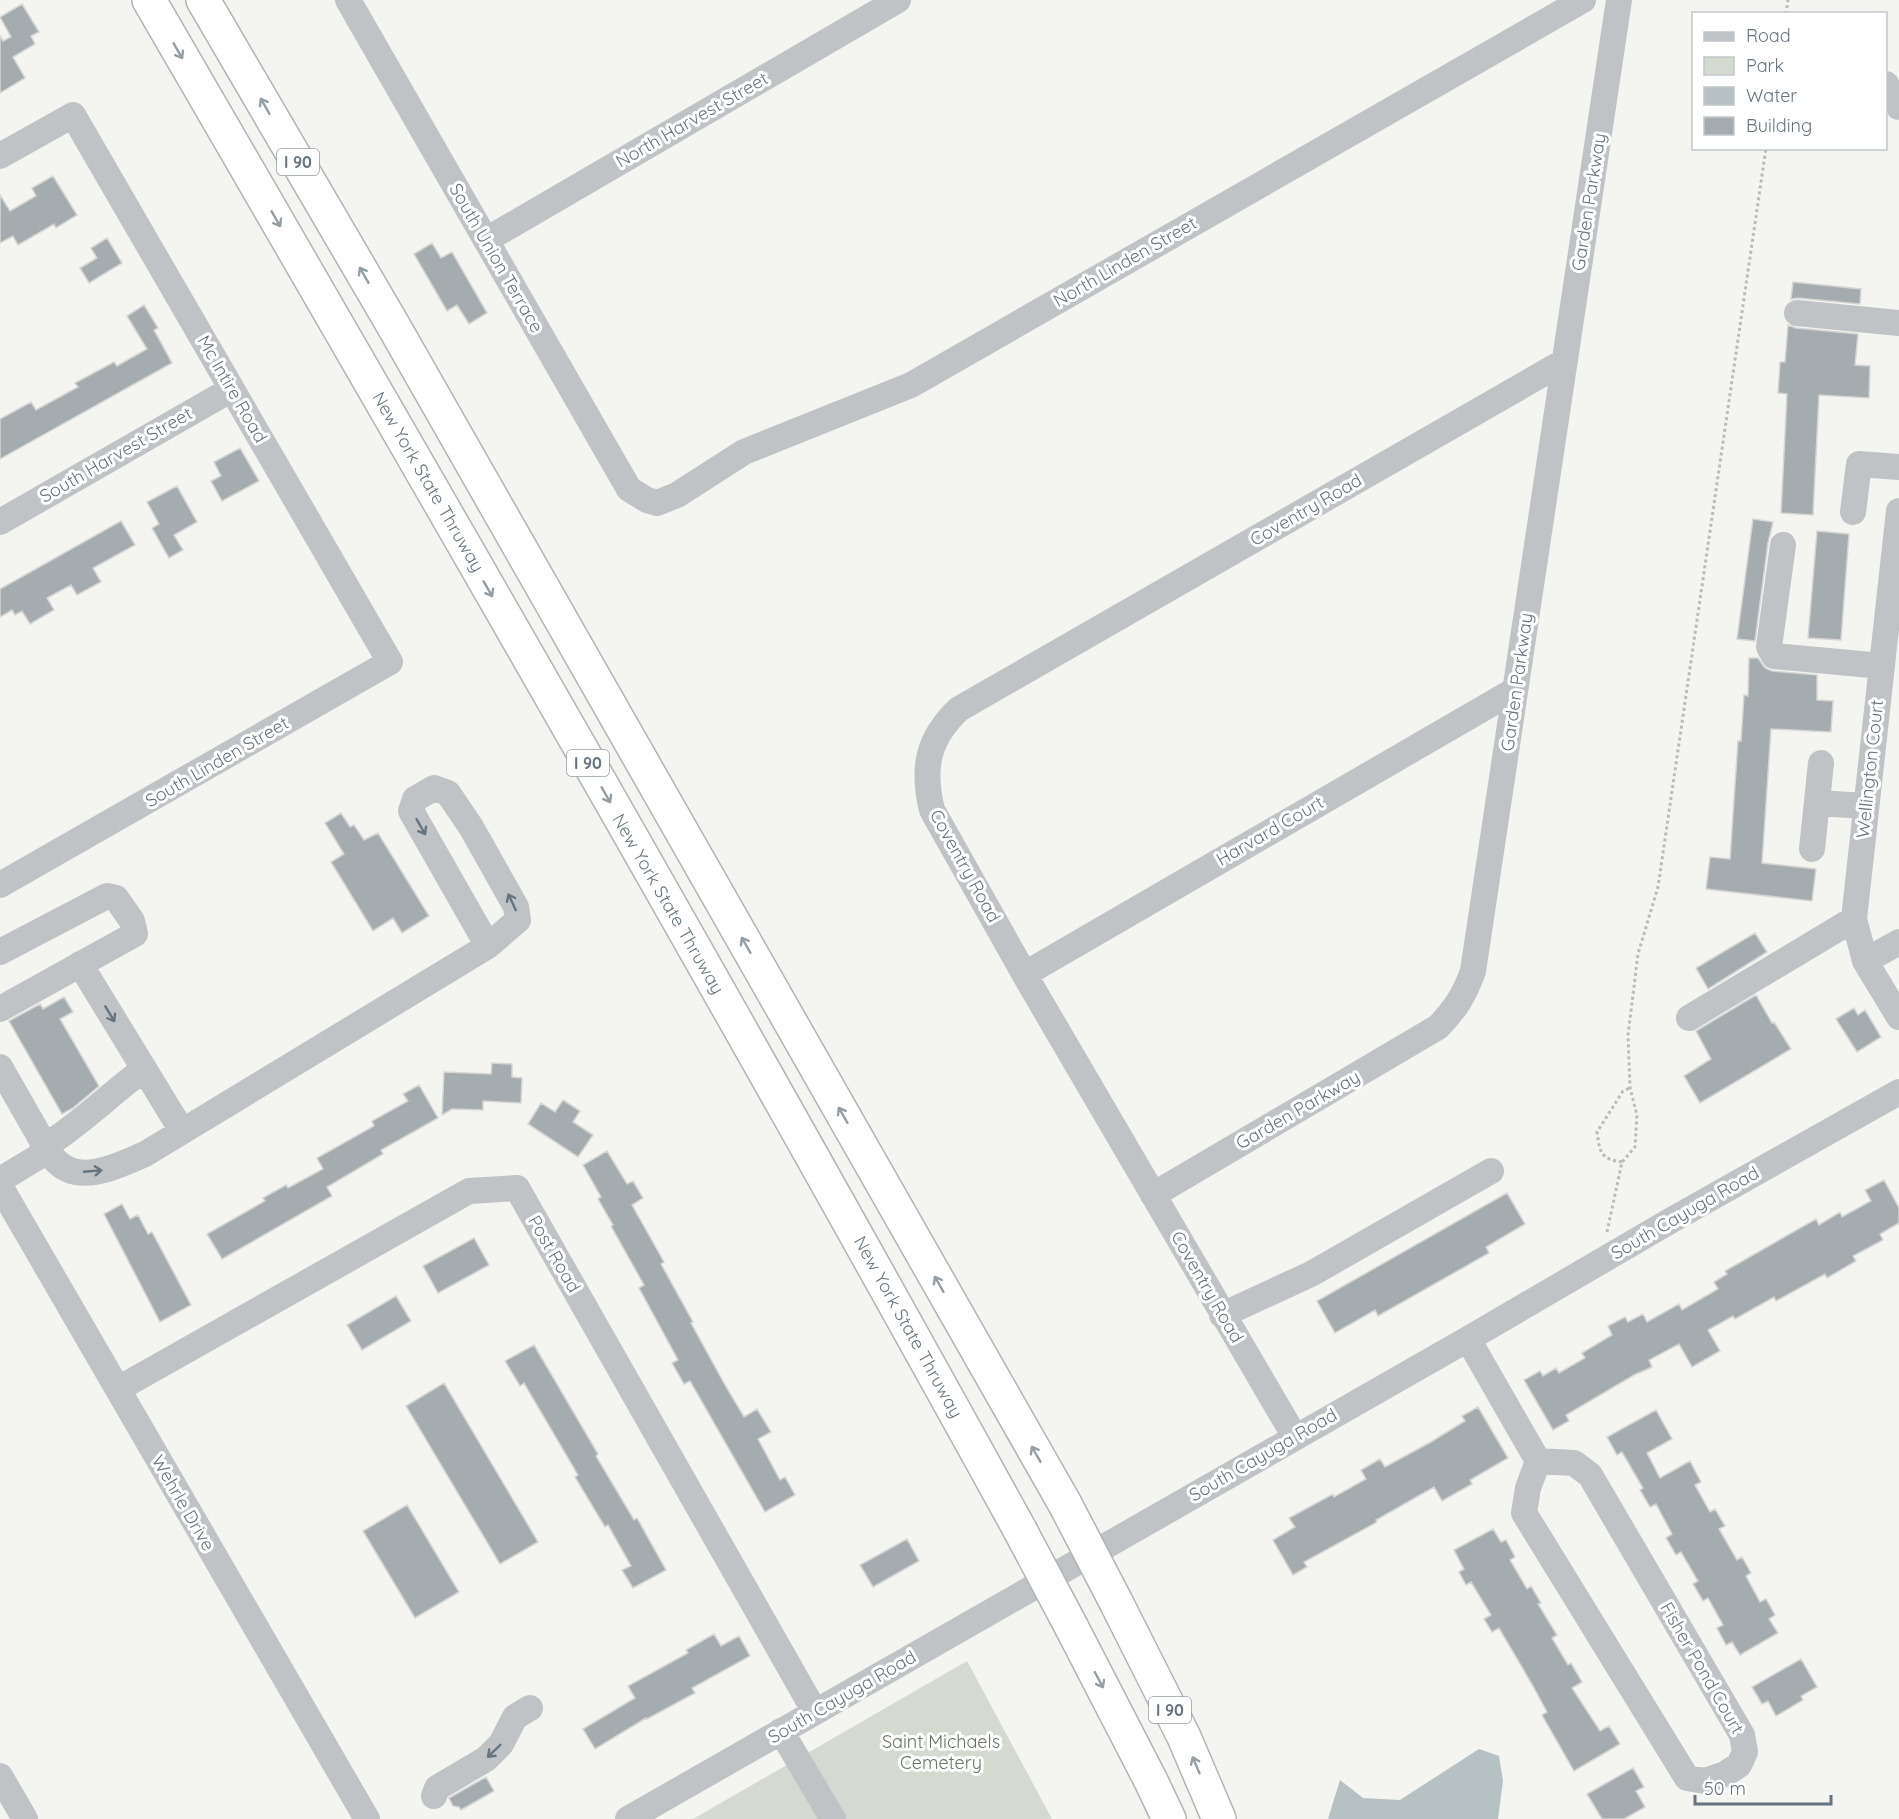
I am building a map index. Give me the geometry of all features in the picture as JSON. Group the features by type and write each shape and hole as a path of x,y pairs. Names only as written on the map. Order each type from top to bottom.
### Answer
{"highway":[{"name":"New York State Thruway","path":"149,0 352,349 886,1287 1020,1530 1151,1781 1168,1819"},
{"name":"I 90","path":"203,0 393,325 1065,1504 1184,1737 1219,1819"}],"street":[{"name":"South Union Terrace","path":"348,0 629,489 647,501 657,503"},
{"name":"North Harvest Street","path":"486,240 898,0"},
{"name":"North Linden Street","path":"657,503 677,495 744,453 911,385 1583,0"},
{"name":"Garden Parkway","path":"1153,1195 1438,1027 1454,1011 1465,993 1473,971 1620,0"},
{"path":"1887,86 1899,106"},
{"name":"Mc Intire Road","path":"0,156 73,115 365,619"},
{"path":"1797,313 1899,323"},
{"name":"Coventry Road","path":"1295,1437 1222,1315 932,810 927,790 927,768 931,751 948,719 959,709 1565,361"},
{"name":"South Harvest Street","path":"0,522 232,388"},
{"path":"1853,512 1859,464 1899,467"},
{"name":"Wellington Court","path":"1899,517 1854,919 1865,961 1899,1017"},
{"path":"1783,546 1769,647 1774,656 1882,666"},
{"name":"South Linden Street","path":"0,885 390,662 365,619"},
{"name":"Harvard Court","path":"1025,974 1515,690"},
{"path":"1812,849 1821,763"},
{"path":"0,1067 40,1133 45,1146 58,1163 79,1173 109,1170 145,1154 488,946 518,920 516,907 471,827 448,793 434,788 415,799 411,811 488,946"},
{"path":"1817,803 1866,806"},
{"path":"0,952 107,896 116,898 132,921 135,934 0,1009"},
{"path":"1689,1018 1854,919"},
{"path":"1865,961 1899,942"},
{"path":"80,964 182,1131"},
{"path":"0,1180 38,1157 45,1146 69,1131 118,1088 144,1069"},
{"name":"South Cayuga Road","path":"634,1818 815,1712 1899,1092"},
{"path":"1222,1315 1311,1274 1491,1171"},
{"name":"Wehrle Drive","path":"0,1186 367,1819"},
{"name":"Post Road","path":"118,1389 469,1191 517,1188 815,1712"},
{"path":"1468,1339 1538,1461"},
{"name":"Fisher Pond Court","path":"1538,1461 1574,1463 1590,1475 1742,1735 1745,1752 1739,1765 1725,1774 1706,1781 1687,1778 1524,1513 1528,1488 1538,1461"},
{"path":"434,1796 437,1788 486,1759 501,1744 515,1717 530,1708"},
{"path":"782,1731 833,1819"},
{"path":"0,1776 25,1819"}],"path":[{"path":"1600,1262 1622,1162 1635,1147 1637,1115 1630,1088 1628,1035 1638,954 1658,887 1766,150"},
{"path":"1622,1162 1608,1160 1600,1151 1597,1132 1623,1091 1630,1088"}],"green space":[{"name":"Saint Michaels Cemetery","path":"967,1661 1052,1819 693,1819"}],"water":[{"path":"1479,1749 1499,1756 1503,1781 1498,1819 1328,1819 1340,1780 1363,1798 1400,1800"}],"building":[{"path":"22,4 39,32 31,36 35,44 13,57 25,78 0,93 0,36 3,41 11,37 0,17"},
{"path":"53,176 77,215 56,228 54,224 18,245 13,236 0,243 0,195 10,211 36,196 32,188"},
{"path":"107,238 122,263 89,283 80,268 97,258 91,248"},
{"path":"432,243 441,258 452,252 487,313 469,324 457,305 447,311 414,254"},
{"path":"1793,282 1861,289 1860,304 1791,299"},
{"path":"144,305 158,328 154,330 172,363 0,459 0,419 31,402 36,410 78,387 75,383 114,362 117,366 147,349 127,316"},
{"path":"1788,325 1796,328 1858,334 1855,365 1870,366 1869,398 1819,395 1813,515 1781,513 1787,394 1778,393 1780,362 1785,362"},
{"path":"240,448 259,481 222,501 211,481 221,476 214,462"},
{"path":"177,486 197,522 174,535 183,550 169,558 152,528 159,524 147,502"},
{"path":"1753,519 1773,522 1768,543 1755,641 1737,639"},
{"path":"121,521 135,545 93,568 101,582 77,595 71,585 47,598 54,610 30,624 22,611 15,615 12,610 0,617 0,589"},
{"path":"1817,531 1849,534 1841,640 1808,638"},
{"path":"1749,658 1758,658 1765,668 1772,671 1817,675 1817,700 1833,701 1831,732 1771,729 1762,863 1816,869 1812,901 1706,889 1710,857 1730,859 1738,741 1741,741 1744,695 1748,696"},
{"path":"341,813 350,827 354,825 364,840 378,833 429,916 402,933 393,918 373,931 331,862 344,854 325,823"},
{"path":"1755,933 1767,952 1708,989 1696,968"},
{"path":"1756,995 1772,1023 1774,1022 1791,1049 1700,1103 1684,1076 1711,1059 1696,1031"},
{"path":"64,997 73,1012 60,1019 99,1086 73,1108 62,1114 9,1021 40,1004 43,1009"},
{"path":"1854,1008 1858,1015 1865,1010 1881,1037 1857,1052 1836,1019"},
{"path":"492,1063 512,1064 512,1077 522,1078 521,1103 483,1101 483,1110 452,1109 442,1115 444,1072 491,1074"},
{"path":"419,1085 438,1118 381,1150 383,1154 327,1187 332,1196 222,1259 207,1234 265,1201 263,1198 286,1185 288,1188 323,1169 317,1158 374,1126 372,1121 408,1101 403,1094"},
{"path":"563,1100 580,1111 573,1122 593,1135 578,1157 528,1124 541,1103 555,1112"},
{"path":"607,1151 627,1184 633,1181 643,1198 632,1205 664,1262 661,1264 725,1385 744,1417 757,1409 771,1432 758,1439 780,1480 785,1477 795,1495 765,1512 690,1381 684,1384 672,1363 678,1360 639,1288 644,1285 611,1226 613,1225 598,1199 601,1197 583,1165"},
{"path":"1884,1180 1899,1208 1899,1223 1880,1234 1883,1240 1853,1256 1856,1261 1827,1278 1825,1274 1776,1301 1774,1297 1735,1319 1733,1316 1708,1330 1720,1351 1692,1367 1679,1344 1649,1360 1652,1367 1566,1415 1569,1421 1553,1430 1524,1380 1540,1371 1543,1376 1556,1368 1559,1373 1585,1358 1582,1353 1612,1335 1608,1326 1625,1317 1628,1322 1643,1314 1647,1322 1679,1304 1682,1310 1718,1289 1714,1282 1727,1274 1725,1271 1816,1219 1819,1225 1840,1212 1842,1217 1871,1201 1865,1190"},
{"path":"1507,1193 1525,1224 1486,1247 1489,1253 1378,1316 1375,1310 1335,1333 1317,1301"},
{"path":"122,1204 130,1219 138,1215 148,1234 152,1232 191,1305 160,1322 104,1214"},
{"path":"474,1238 489,1265 438,1293 423,1266"},
{"path":"396,1296 411,1321 362,1350 347,1325"},
{"path":"534,1345 598,1454 596,1456 634,1520 637,1518 666,1570 633,1588 622,1570 631,1566 608,1525 605,1527 575,1477 578,1475 524,1383 520,1386 505,1361"},
{"path":"444,1383 538,1542 500,1564 406,1406"},
{"path":"1478,1407 1508,1458 1470,1480 1472,1484 1442,1501 1434,1487 1376,1520 1377,1522 1304,1562 1307,1567 1293,1575 1273,1540 1295,1527 1289,1518 1366,1479 1361,1470 1380,1459 1385,1467 1431,1442 1465,1421 1462,1416"},
{"path":"1656,1410 1672,1439 1647,1453 1660,1478 1690,1461 1701,1482 1695,1485 1710,1512 1715,1509 1725,1526 1719,1529 1737,1560 1742,1557 1751,1573 1746,1576 1760,1602 1766,1599 1775,1615 1769,1619 1778,1633 1740,1655 1732,1642 1726,1645 1717,1628 1723,1625 1708,1598 1703,1601 1693,1584 1698,1581 1681,1552 1676,1555 1666,1538 1672,1534 1656,1504 1650,1507 1640,1490 1643,1488 1622,1452 1617,1455 1607,1437"},
{"path":"407,1505 459,1592 415,1618 363,1531"},
{"path":"1493,1529 1501,1542 1506,1540 1515,1557 1510,1560 1527,1589 1531,1586 1541,1603 1538,1604 1557,1635 1552,1638 1568,1665 1571,1663 1582,1682 1572,1688 1600,1731 1609,1726 1620,1744 1574,1771 1542,1715 1547,1712 1533,1686 1499,1628 1492,1632 1484,1619 1491,1615 1471,1582 1466,1585 1459,1572 1464,1569 1454,1550"},
{"path":"907,1539 919,1561 873,1587 860,1565"},
{"path":"714,1634 721,1646 739,1636 750,1656 692,1688 695,1693 646,1718 595,1749 583,1729 635,1698 628,1686 688,1653 686,1650"},
{"path":"1801,1659 1817,1687 1801,1696 1803,1700 1776,1716 1768,1701 1762,1704 1752,1687"},
{"path":"1633,1768 1644,1787 1636,1791 1645,1807 1624,1819 1602,1819 1587,1794"},
{"path":"486,1777 494,1791 461,1810 453,1806 449,1798"}]}
